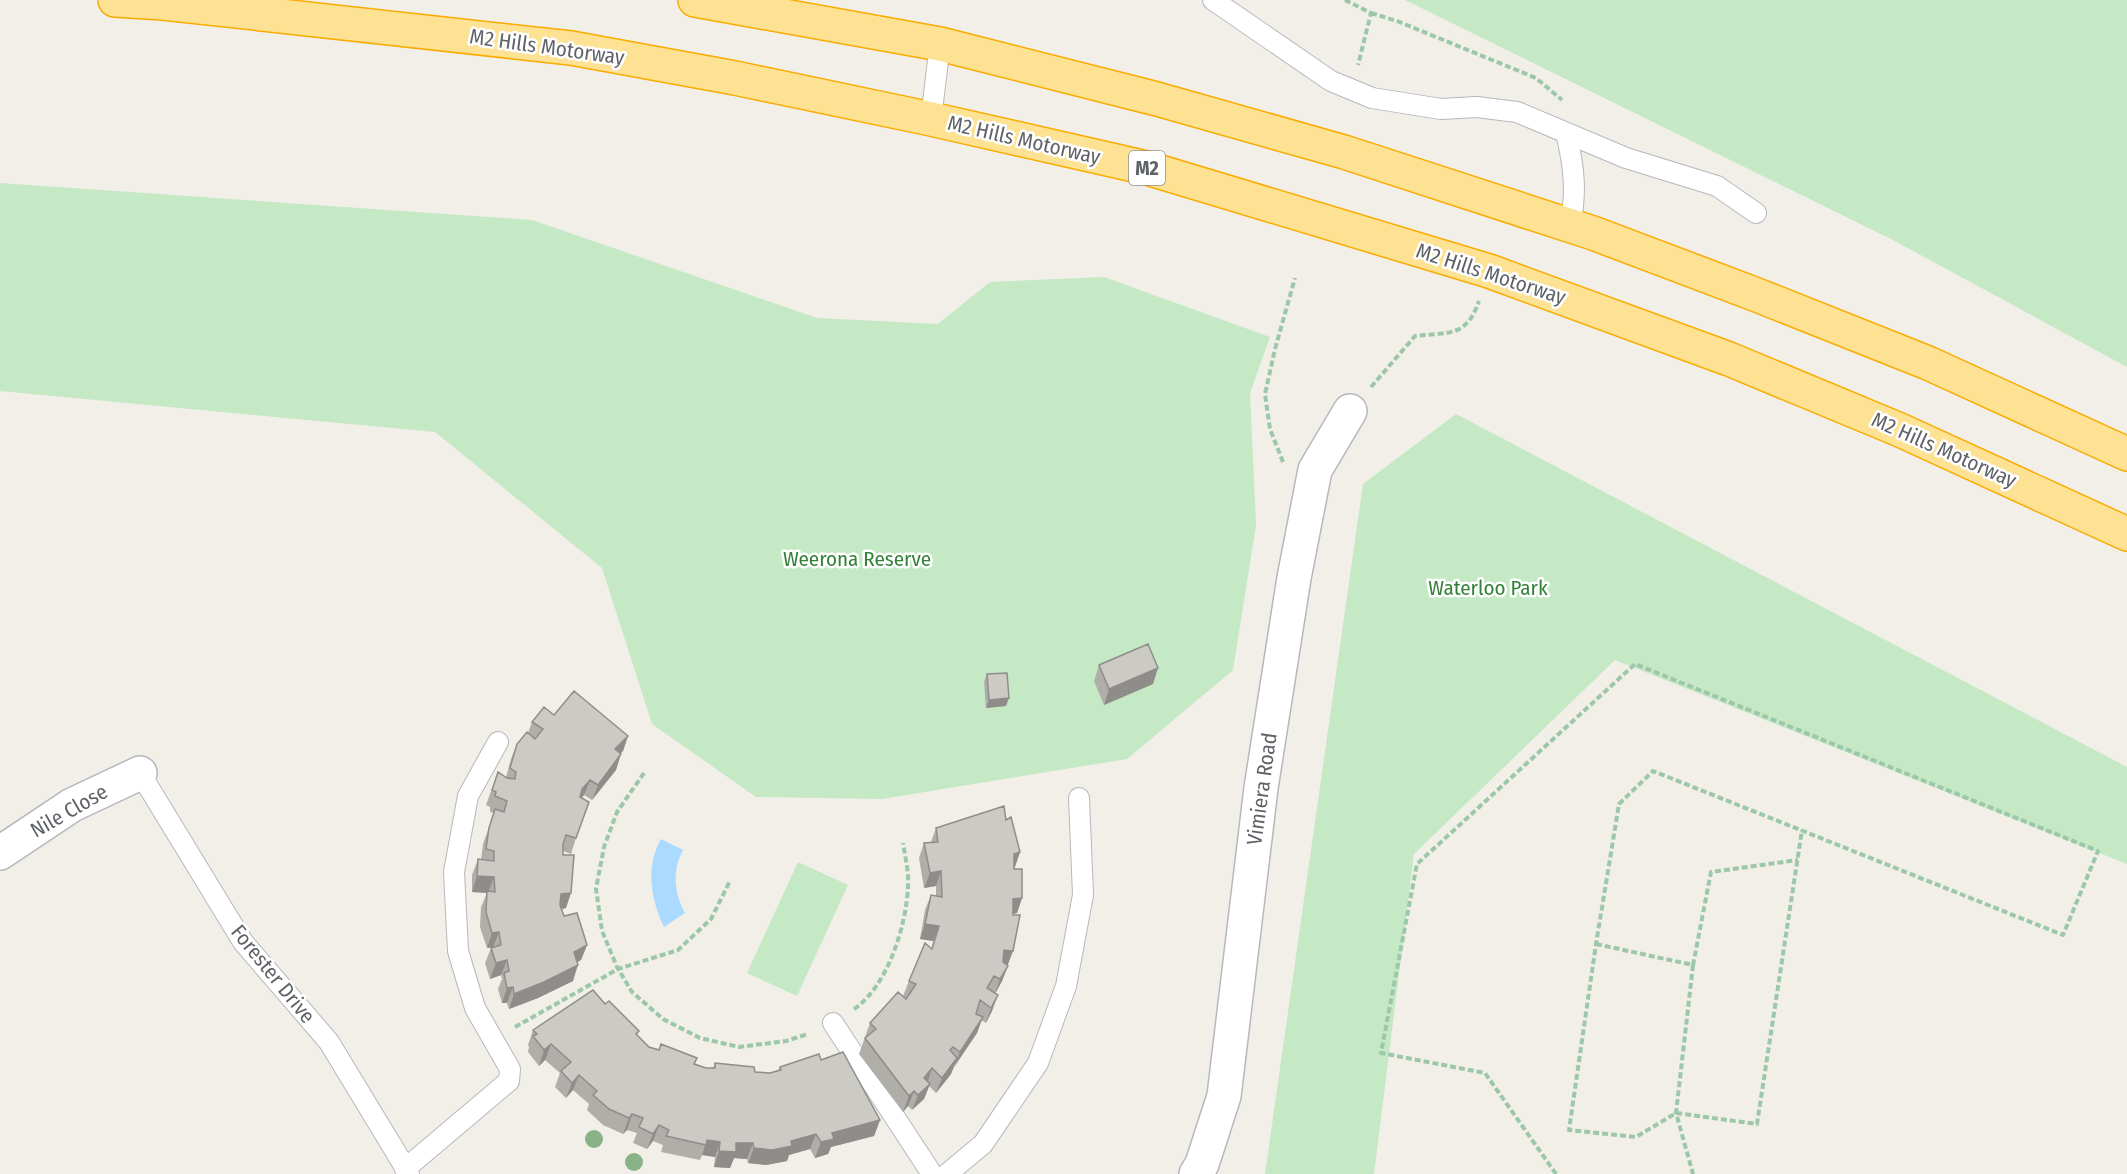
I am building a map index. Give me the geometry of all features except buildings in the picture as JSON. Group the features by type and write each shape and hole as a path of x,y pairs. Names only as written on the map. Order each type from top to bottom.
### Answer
{"highway":[{"name":"M2 Hills Motorway","path":"114,0 175,4 571,48 735,78 1147,168 1489,272 1729,359 1900,430 2127,534"},
{"path":"695,0 940,44 1157,99 1344,152 1570,225 1757,295 1928,363 2127,454"}],"street":[{"name":"Vimiera Road","path":"1196,1174 1202,1164 1224,1096 1261,788 1294,578 1315,470 1350,411"},
{"name":"Nile Close","path":"0,854 72,805 140,773"}],"lane":[{"path":"1213,0 1331,81 1372,98 1441,109 1477,106 1516,112 1626,158 1717,186 1756,213"},
{"path":"931,119 940,44"},
{"path":"1566,133 1574,164 1575,203 1570,225"},
{"path":"407,1172 509,1081 510,1069 475,1008 458,951 454,872 468,796 498,742"},
{"name":"Forester Drive","path":"140,773 243,942 329,1042 407,1172"},
{"path":"947,1174 983,1144 1038,1063 1066,986 1083,896 1079,798"},
{"path":"833,1023 932,1174"}],"path":[{"path":"1345,0 1371,13 1358,66"},
{"path":"1350,411 1415,336 1460,330 1473,316 1489,272"},
{"path":"1284,464 1270,429 1265,394 1295,278"},
{"path":"1556,1174 1485,1073 1381,1053 1417,864 1635,664 2098,851 2064,935 1802,830 1653,771 1619,804 1569,1131 1636,1137 1676,1113 1757,1124 1802,830"},
{"path":"644,773 617,812 604,847 596,889 602,931 618,969 632,992 663,1019 700,1038 739,1047 786,1041 825,1029 863,1003 888,967 903,926 909,884 903,843"},
{"path":"1693,1174 1676,1113 1693,965 1711,872 1798,860"},
{"path":"494,1039 618,969 678,950 711,919 730,881"},
{"path":"1596,944 1693,965"}],"green space":[{"path":"1405,0 2127,0 2127,367 1893,240"},
{"name":"Weerona Reserve","path":"0,183 532,220 817,318 938,324 990,282 1104,277 1270,337 1250,393 1256,525 1233,670 1127,759 882,799 756,797 652,724 602,568 435,432 0,391"},
{"name":"Waterloo Park","path":"1456,414 2127,767 2127,864 1615,660 1414,854 1374,1174 1265,1174 1363,484"},
{"path":"798,862 848,885 797,996 747,973"}],"water":[{"path":"661,839 683,850 677,865 676,882 678,898 685,913 664,927 653,894 651,872"}]}
